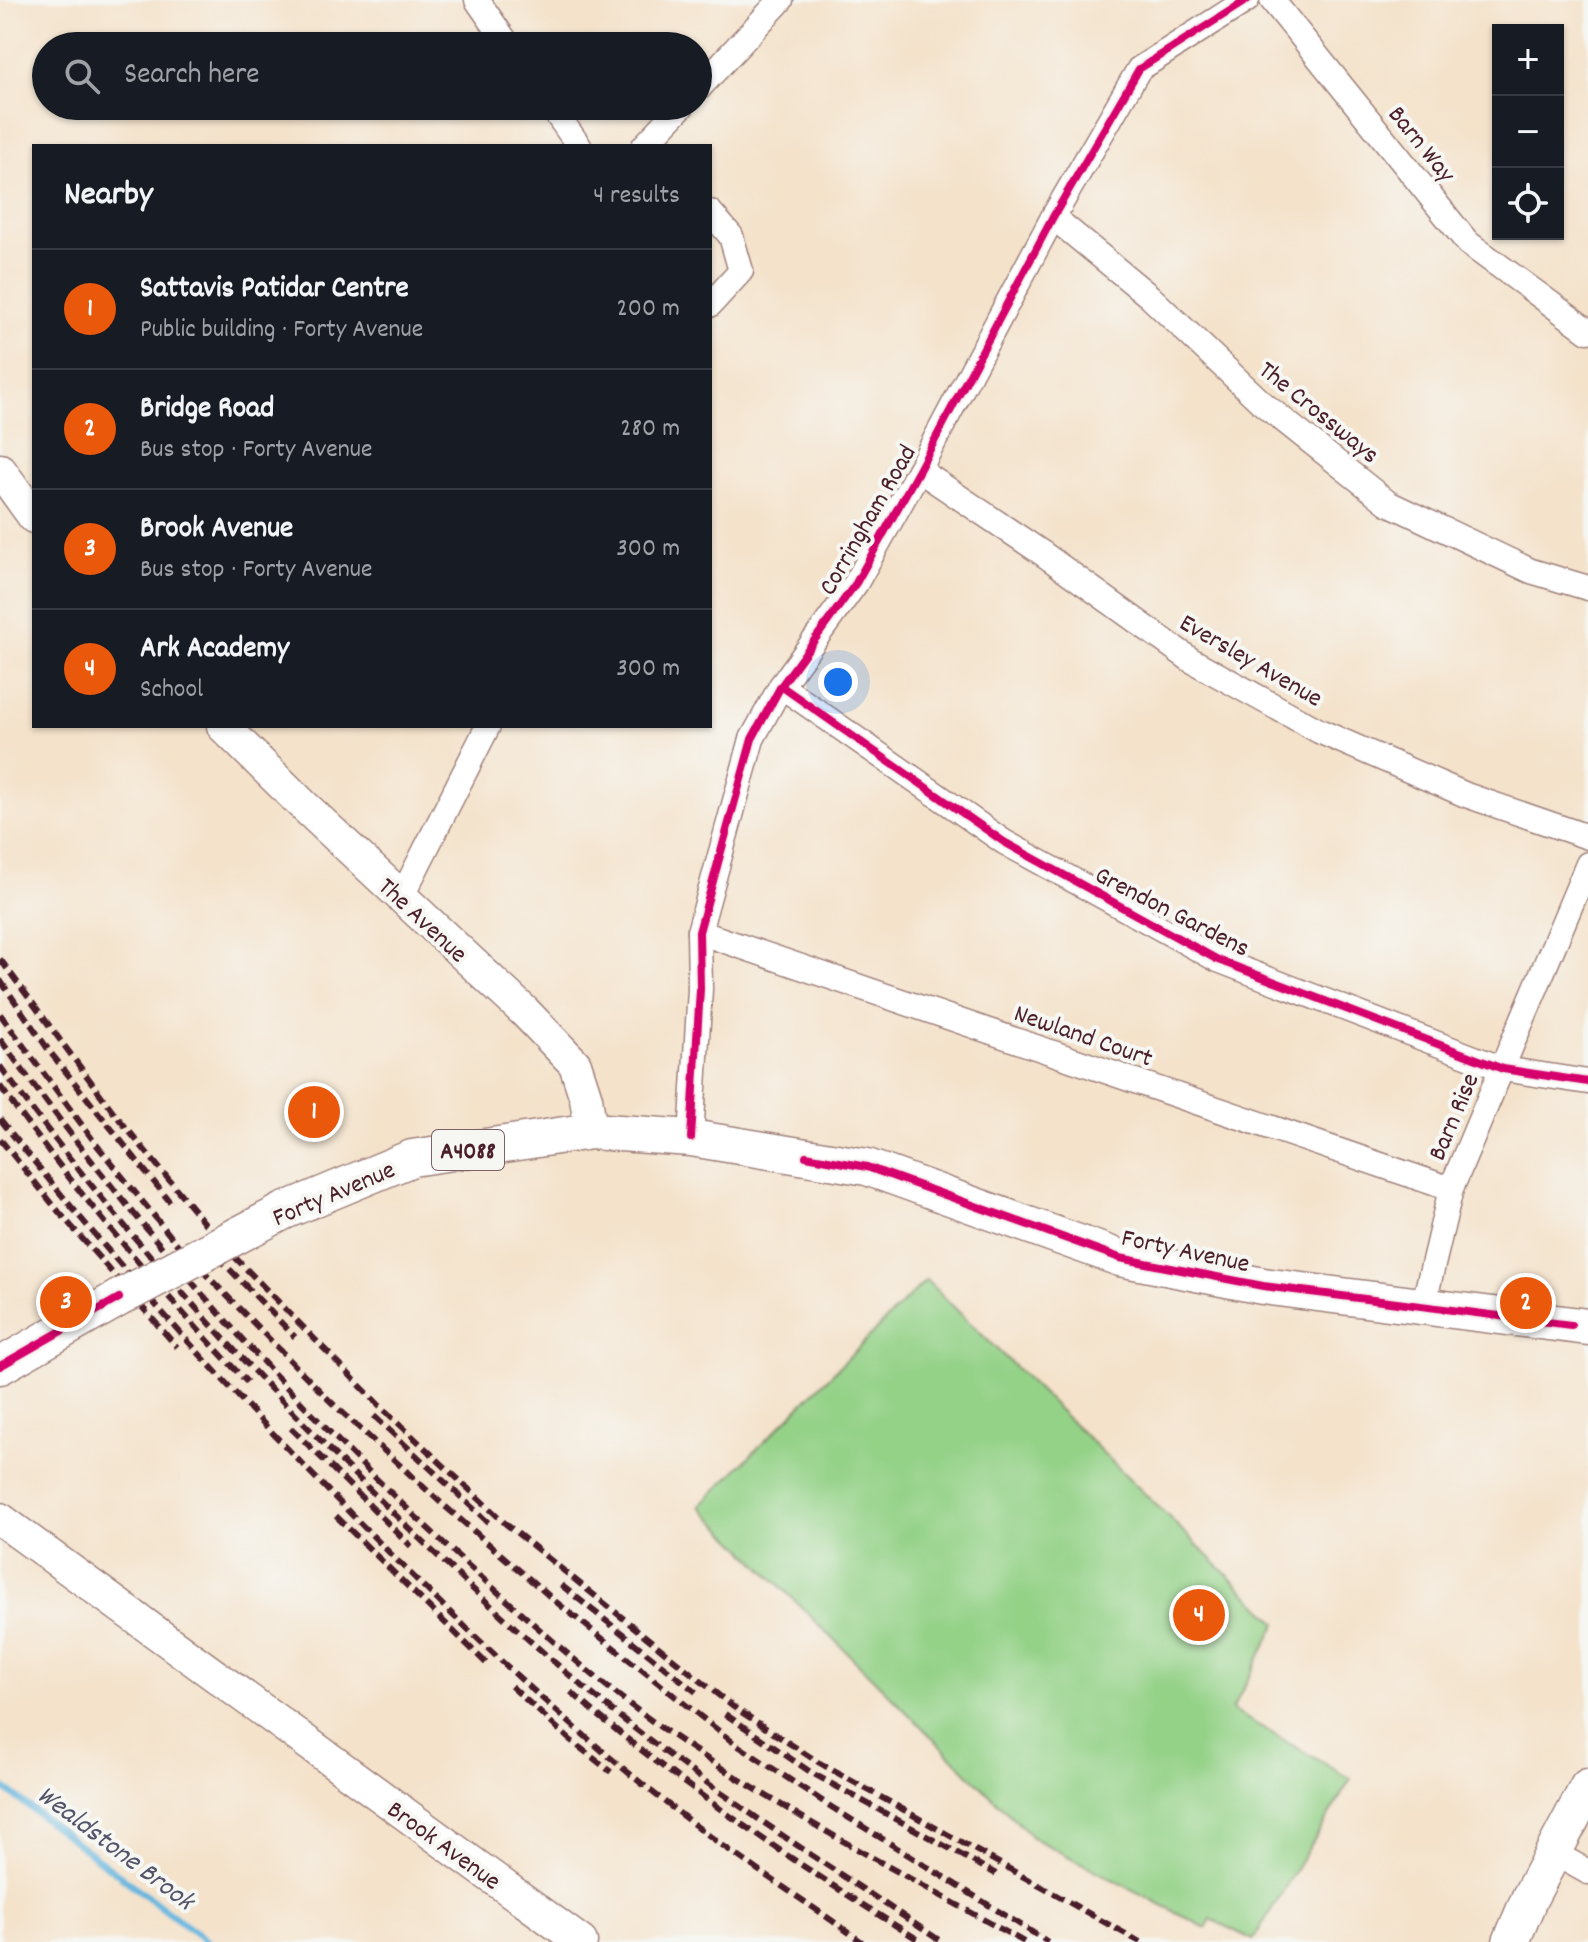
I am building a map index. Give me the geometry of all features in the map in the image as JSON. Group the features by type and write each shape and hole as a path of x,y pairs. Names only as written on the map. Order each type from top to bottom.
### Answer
{"main road":[{"name":"Forty Avenue","path":"0,1366 119,1298 284,1211 412,1158 591,1131 691,1138 867,1167 1120,1258 1263,1286 1588,1327"},
{"path":"1511,1942 1588,1787"}],"street":[{"path":"477,0 499,32"},
{"path":"712,74 781,0"},
{"name":"Corringham Road","path":"691,1138 700,989 699,932 752,739 781,686 856,583 1053,217 1139,69 1247,0"},
{"name":"Barn Way","path":"1272,0 1468,243 1588,331"},
{"path":"561,120 578,144"},
{"path":"649,144 670,120"},
{"path":"712,214 731,236 741,271 712,303"},
{"name":"The Crossways","path":"1053,217 1149,296 1262,403 1388,503 1531,571 1588,588"},
{"path":"0,470 32,514"},
{"name":"Eversley Avenue","path":"919,470 1191,660 1280,710 1319,731 1466,795 1588,837"},
{"name":"Grendon Gardens","path":"781,686 1004,842 1218,960 1503,1069 1588,1082"},
{"name":"The Avenue","path":"225,728 401,898 508,996 575,1064 586,1098 591,1131"},
{"path":"401,898 487,728"},
{"name":"Barn Rise","path":"1423,1307 1451,1189 1588,864"},
{"name":"Newland Court","path":"699,932 1451,1189"},
{"name":"Brook Avenue","path":"0,1519 581,1942"},
{"path":"1554,1853 1588,1872"}],"green space":[{"path":"926,1280 1277,1623 1232,1710 1351,1779 1253,1940 1211,1919 1206,1928 1033,1838 700,1506"}],"waterway":[{"name":"Wealdstone Brook","path":"0,1785 208,1942"}],"railway":[{"path":"0,959 115,1114 221,1243 379,1405 507,1525 732,1706 818,1762 1140,1942"},
{"path":"0,980 50,1052 170,1202"},
{"path":"0,1014 96,1144 181,1249 331,1402 440,1502 555,1601 734,1743 1048,1942"},
{"path":"0,1039 54,1113 169,1256 292,1393 423,1523 576,1661 666,1731 753,1788 1024,1942"},
{"path":"0,1066 126,1228 216,1330 310,1430 472,1589 592,1694 676,1760 942,1942"},
{"path":"0,1086 118,1238 247,1382"},
{"path":"0,1119 133,1279 226,1383 321,1484 482,1643 638,1781 724,1846 862,1942"},
{"path":"0,1139 177,1347"},
{"path":"217,1256 295,1337"},
{"path":"374,1416 491,1525"},
{"path":"291,1428 411,1546"},
{"path":"336,1516 487,1664"},
{"path":"561,1585 696,1692"},
{"path":"511,1686 611,1772"},
{"path":"571,1692 654,1760 741,1824 922,1942"},
{"path":"725,1714 812,1773 996,1874"}],"cycle path":[{"path":"691,1138 700,989 699,932 752,739 781,686 856,583 1053,217 1139,69 1247,0"},
{"path":"781,686 1004,842 1218,960 1503,1069 1588,1082"},
{"path":"806,1156 867,1167 1120,1258 1263,1286 1571,1325"},
{"path":"0,1366 119,1298"}],"place":[{"name":"Sattavis Patidar Centre","path":"314,1112"},
{"name":"Brook Avenue","path":"66,1302"},
{"name":"Bridge Road","path":"1526,1303"},
{"name":"Ark Academy","path":"1199,1615"}]}
